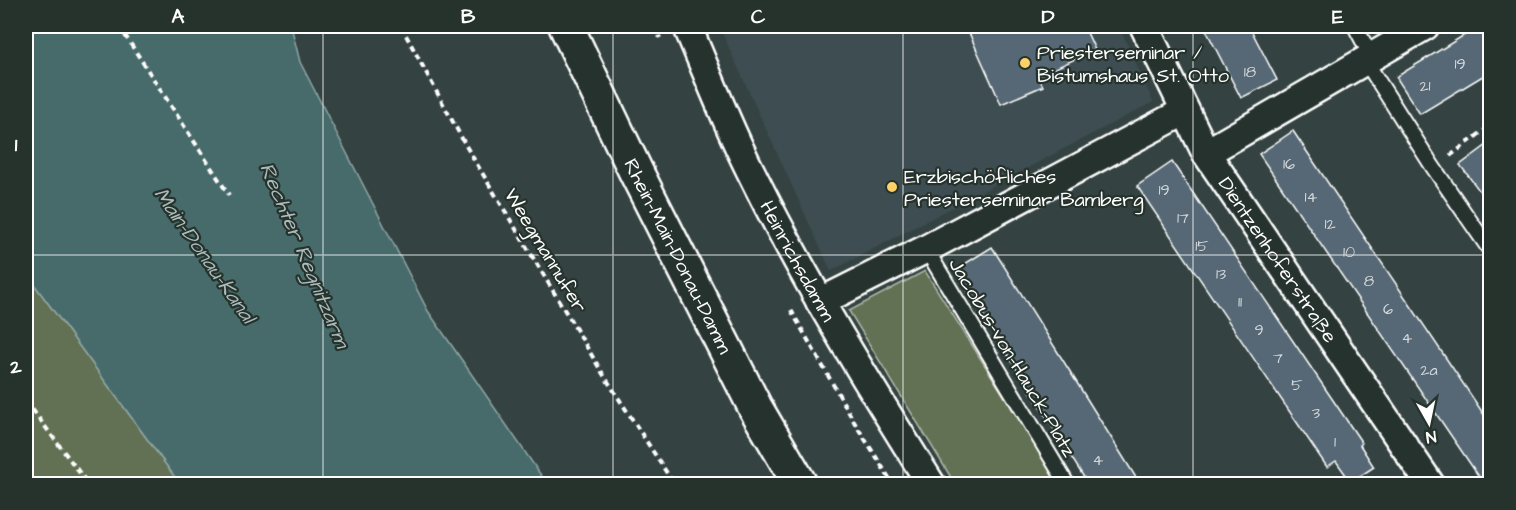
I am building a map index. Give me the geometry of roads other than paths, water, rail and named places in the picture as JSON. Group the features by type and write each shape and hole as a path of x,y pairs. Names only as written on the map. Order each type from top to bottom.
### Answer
{"street":[{"name":"Rhein-Main-Donau-Damm","path":"566,26 636,172 755,407 800,484"},
{"name":"Heinrichsdamm","path":"687,26 749,170 820,302 931,484"},
{"name":"Dientzenhoferstraße","path":"1144,26 1206,153 1430,484"},
{"path":"1206,153 1425,26"},
{"path":"820,302 926,249 1185,111"}],"lane":[{"path":"1355,26 1369,60 1433,167 1491,250"},
{"name":"Jacobus-von-Hauck-Platz","path":"926,249 1067,484"}],"water":[{"path":"26,26 291,26 300,62 428,311 547,484 180,484 26,273"}],"place":[{"name":"Priesterseminar / Bistumshaus St. Otto","path":"1025,63"},
{"name":"Erzbischöfliches Priesterseminar Bamberg","path":"892,187"}],"water label":[{"name":"Main-Donau-Kanal","path":"205,255"},
{"name":"Rechter Regnitzarm","path":"305,255"}]}
